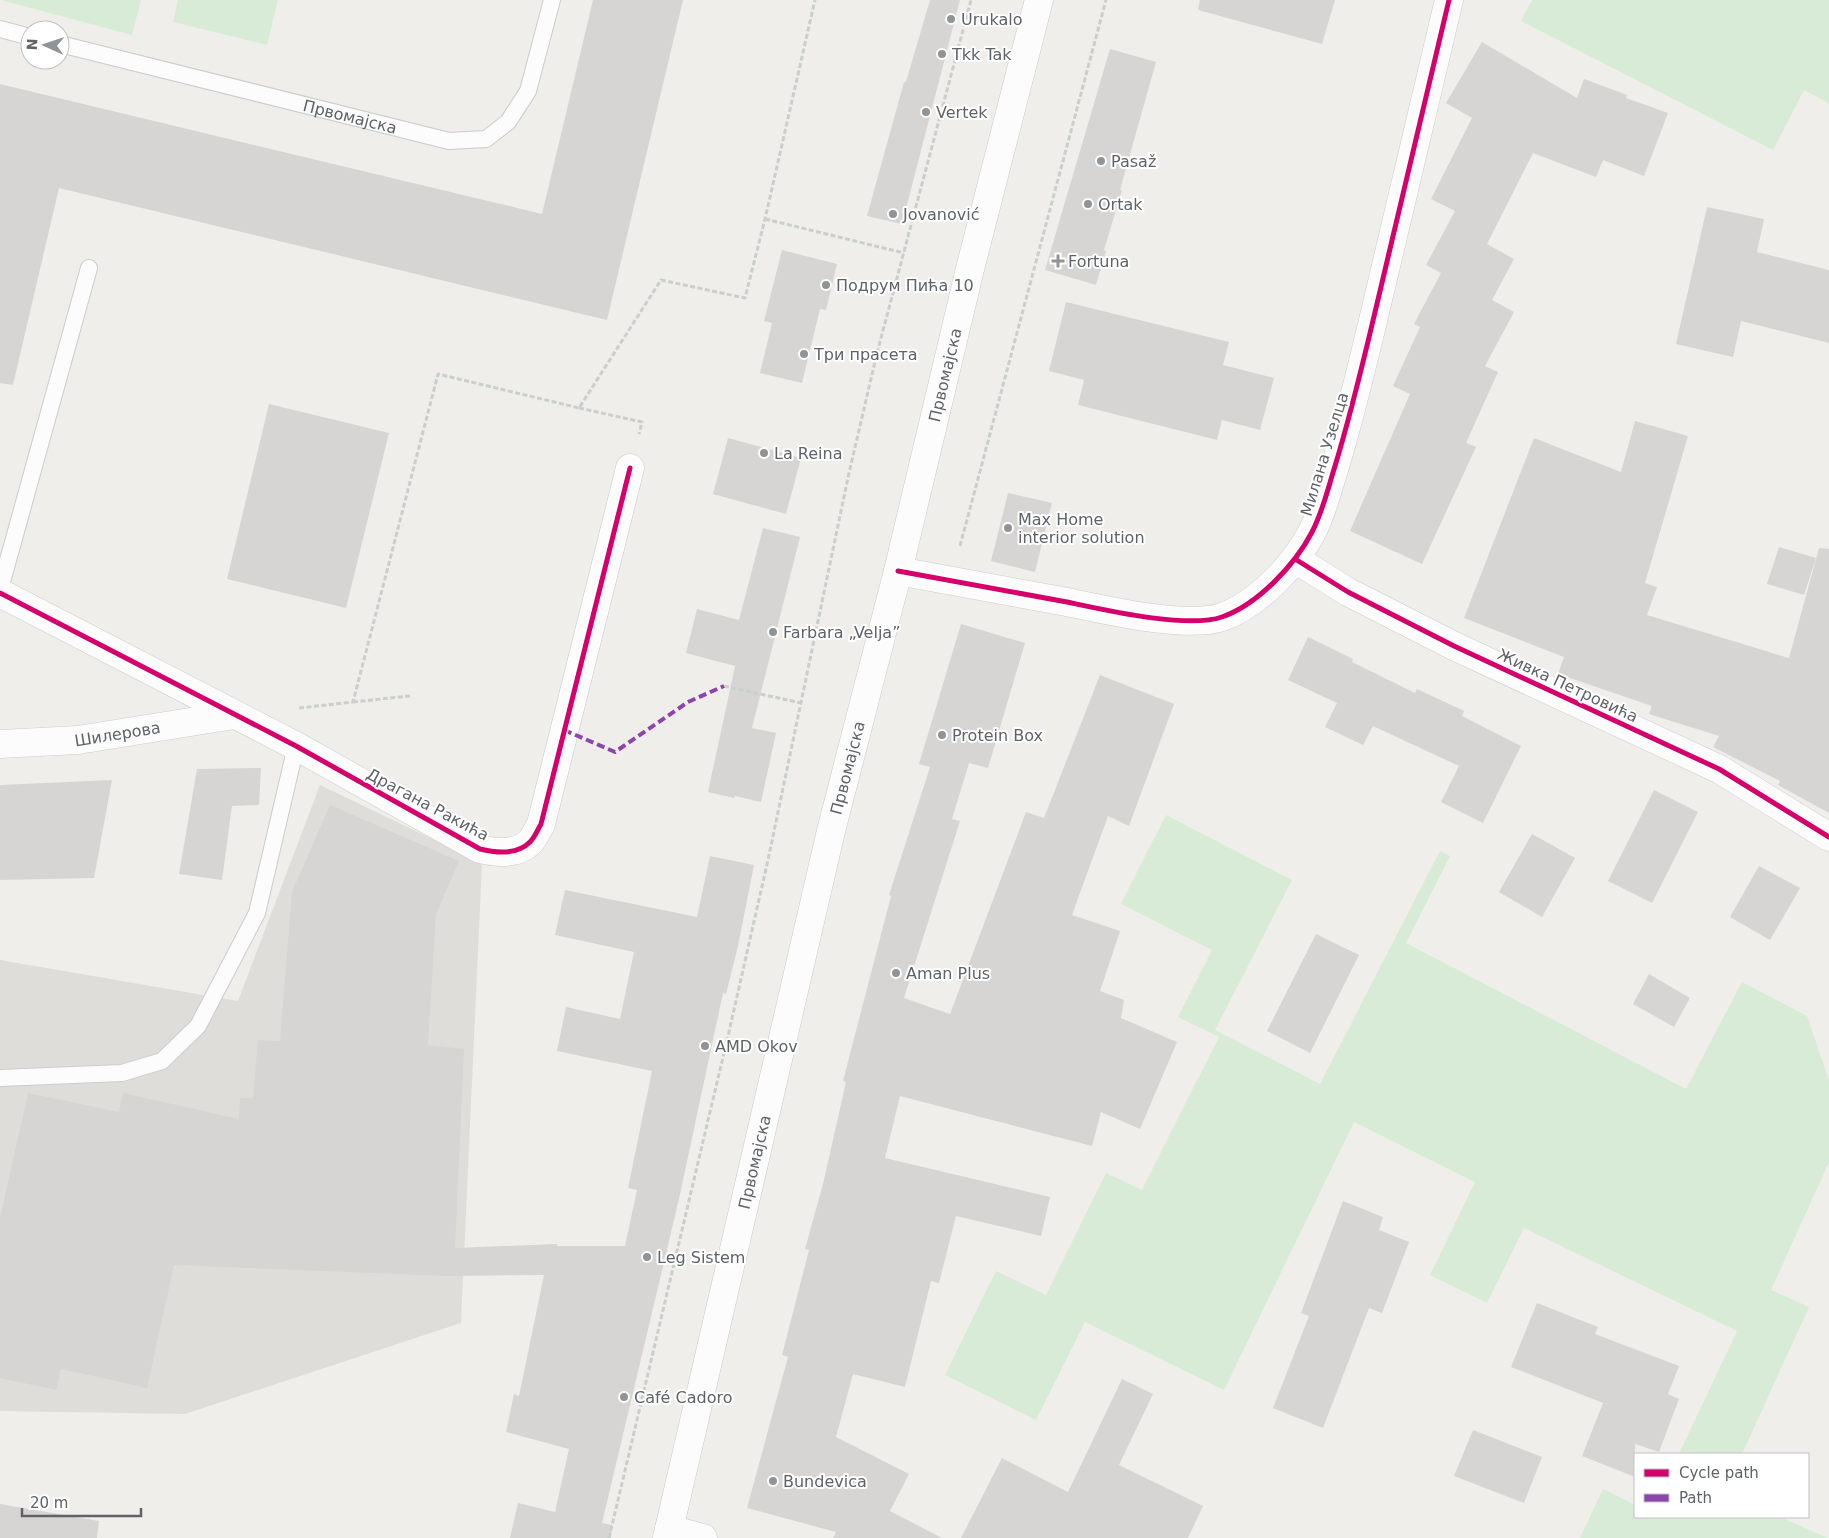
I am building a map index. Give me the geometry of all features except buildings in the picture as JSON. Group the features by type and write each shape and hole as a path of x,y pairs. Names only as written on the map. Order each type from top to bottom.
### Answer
{"street":[{"name":"Првомајска","path":"668,1534 831,831 898,571 972,260 1039,0"},
{"name":"Милана Узелца","path":"898,571 1160,618 1206,620 1222,617 1243,606 1281,575 1295,559 1312,533 1322,510 1353,406 1449,0"},
{"name":"Драгана Ракића","path":"0,593 296,746 480,849 498,853 514,851 530,842 541,824 630,468"},
{"name":"Живка Петровића","path":"1295,559 1348,592 1454,646 1720,769 1829,837"},
{"name":"Шилерова","path":"0,744 78,740 234,715"},
{"path":"668,1534 702,1538"}],"lane":[{"name":"Првомајска","path":"70,46 449,141 486,139 508,122 528,91 552,0"},
{"path":"0,30 20,35"},
{"path":"0,589 89,268"},
{"path":"0,1078 122,1073 162,1061 198,1026 256,913 296,746"}],"path":[{"path":"579,408 661,280 745,298 815,0"},
{"path":"609,1538 728,1036 877,353 971,0"},
{"path":"951,581 1106,0"},
{"path":"765,219 904,253"},
{"path":"353,702 438,374 642,422"},
{"path":"724,686 801,703"},
{"path":"293,709 410,696"}],"shaded area":[{"path":"320,785 482,863 461,1323 185,1414 0,1411 0,960 238,1001"}],"green space":[{"path":"1,0 141,0 132,35"},
{"path":"178,0 278,0 267,45 173,22"},
{"path":"1532,0 1829,0 1829,103 1804,90 1773,150 1521,21"},
{"path":"1166,815 1292,880 1215,1030 1320,1084 1440,851 1450,856 1406,943 1686,1089 1742,982 1807,1016 1829,1080 1829,1162 1771,1290 1809,1307 1742,1453 1679,1453 1737,1331 1524,1228 1487,1303 1430,1275 1475,1182 1354,1122 1224,1390 1085,1322 1036,1420 945,1375 996,1271 1046,1295 1106,1173 1142,1190 1219,1037 1178,1017 1212,950 1121,904"},
{"path":"1603,1489 1634,1504 1634,1518 1782,1518 1828,1538 1580,1538"}],"marked path":[{"path":"564,730 615,752 688,702 724,686"}],"cycle path":[{"path":"898,571 1146,617 1188,621 1222,617 1248,603 1274,582 1305,545 1316,524 1328,491 1363,363 1449,0"},
{"path":"0,593 296,746 480,849 499,852 513,851 530,842 541,824 630,468"},
{"path":"1295,559 1348,592 1454,646 1719,769 1829,837"}],"place":[{"name":"Urukalo","path":"951,19"},
{"name":"Tkk Tak","path":"942,54"},
{"name":"Vertek","path":"926,112"},
{"name":"Pasaž","path":"1101,161"},
{"name":"Ortak","path":"1088,204"},
{"name":"Jovanović","path":"893,214"},
{"name":"Fortuna","path":"1058,261"},
{"name":"Подрум Пића 10","path":"826,285"},
{"name":"Три прасета","path":"804,354"},
{"name":"La Reina","path":"764,453"},
{"name":"Max Home interior solution","path":"1008,528"},
{"name":"Farbara „Velja”","path":"773,632"},
{"name":"Protein Box","path":"942,735"},
{"name":"Aman Plus","path":"896,973"},
{"name":"AMD Okov","path":"705,1046"},
{"name":"Leg Sistem","path":"647,1257"},
{"name":"Café Cadoro","path":"624,1397"},
{"name":"Bundevica","path":"773,1481"}]}
